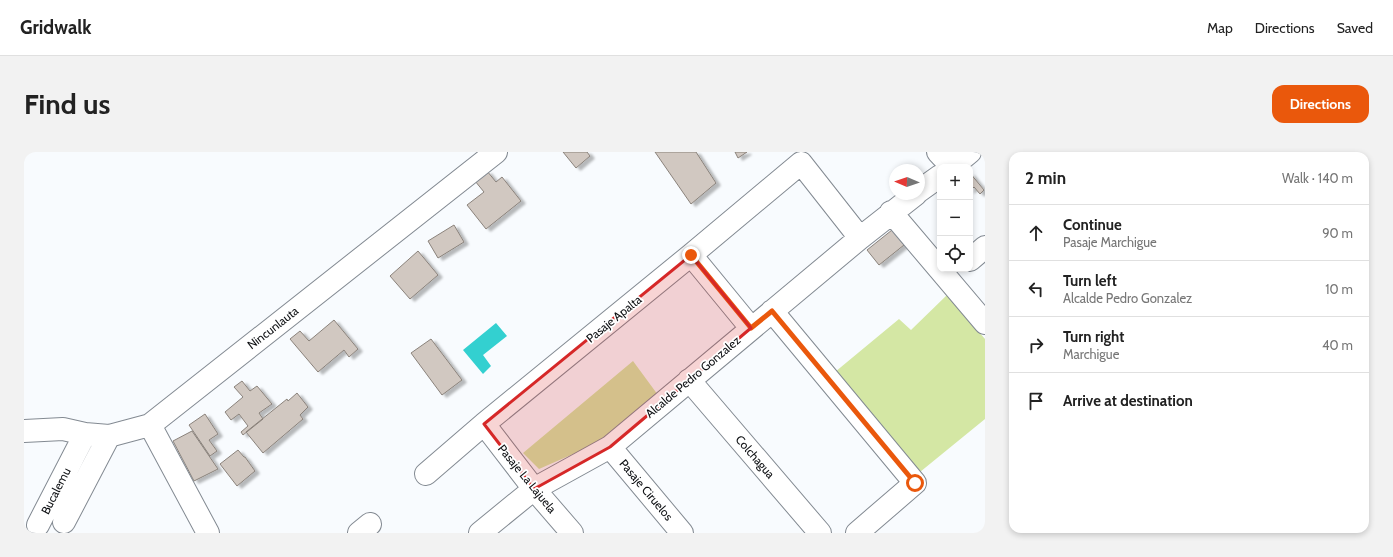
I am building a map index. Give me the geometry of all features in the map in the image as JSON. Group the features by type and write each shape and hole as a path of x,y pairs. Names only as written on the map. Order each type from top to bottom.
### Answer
{"street":[{"name":"Nincunlauta","path":"24,431 63,429 84,434 108,436 150,425 496,152"},
{"path":"938,152 949,164"},
{"path":"956,164 970,152"},
{"name":"Pasaje Apalta","path":"426,474 484,424 691,255 800,163 860,238"},
{"path":"925,187 937,178"},
{"name":"Alcalde Pedro Gonzalez","path":"480,533 534,489 610,447 751,328 891,212 908,200"},
{"path":"891,212 954,274 985,323"},
{"path":"973,258 985,248"},
{"path":"691,255 751,328"},
{"path":"772,311 915,483 857,533"},
{"name":"Colchagua","path":"689,380 820,533"},
{"name":"Pasaje La Lajuela","path":"484,424 534,489 572,533"},
{"path":"150,425 208,533"},
{"name":"Bucalemu","path":"84,434 31,526 71,528 108,436"},
{"name":"Pasaje Ciruelos","path":"610,447 682,533"}],"highlighted area":[{"path":"691,255 751,328 610,447 534,489 484,424"}],"green space":[{"path":"947,295 985,339 985,419 920,472 835,372 899,319 911,330"},
{"path":"633,361 658,395 596,444 539,469 523,453"}],"water":[{"path":"496,323 507,336 483,355 491,366 483,374 463,350"}],"building":[{"path":"563,152 587,152 590,156 576,168"},
{"path":"655,152 696,152 716,183 691,204"},
{"path":"735,152 747,152 738,158"},
{"path":"487,171 496,182 502,177 521,201 486,229 467,205 484,192 475,181"},
{"path":"973,177 984,190 980,194 974,187 973,188"},
{"path":"454,225 464,242 438,258 428,241"},
{"path":"892,230 904,245 879,265 867,250"},
{"path":"418,251 438,275 410,299 390,276"},
{"path":"334,320 358,349 349,357 344,350 318,372 290,339 300,331 309,341"},
{"path":"431,339 462,380 442,395 411,353"},
{"path":"242,381 250,391 257,386 272,404 259,413 263,419 243,435 241,432 248,426 239,414 231,420 225,412 243,397 234,387"},
{"path":"297,393 308,407 300,415 303,419 263,453 246,432 287,399 288,401"},
{"path":"205,414 218,434 209,440 217,451 210,456 189,425"},
{"path":"192,431 218,469 194,481 173,441"},
{"path":"238,450 255,471 237,486 220,464"}],"route":[{"path":"691,255 751,328 772,311 915,483"}]}
